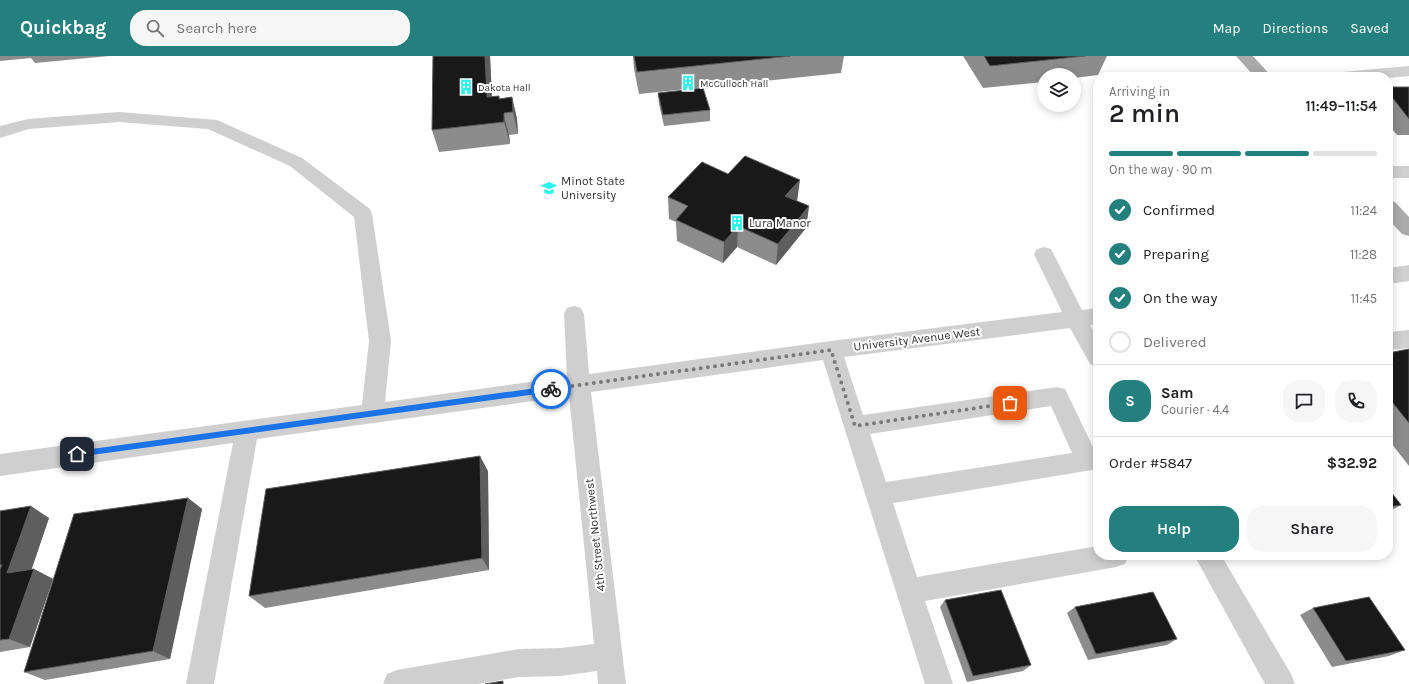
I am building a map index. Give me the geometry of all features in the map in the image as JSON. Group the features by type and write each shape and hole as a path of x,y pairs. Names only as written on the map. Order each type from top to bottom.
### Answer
{"main road":[{"path":"1244,56 1259,72"},
{"path":"1393,212 1409,229"}],"street":[{"path":"1393,72 1409,71"},
{"path":"0,132 28,124 120,117 211,124 296,162 363,214 380,341 372,413"},
{"path":"1393,172 1409,172"},
{"path":"1044,254 1076,319 1093,349"},
{"path":"1393,275 1409,273"},
{"name":"4th Street Northwest","path":"574,314 579,385 612,684"},
{"name":"University Avenue West","path":"0,465 831,350 1093,317"},
{"path":"1393,341 1409,339"},
{"path":"831,350 939,684"},
{"path":"855,426 1057,396 1093,460 877,495"},
{"path":"200,684 247,430"},
{"path":"909,591 1093,559"},
{"path":"1211,560 1282,684"},
{"path":"397,684 519,663 561,662 609,656"}],"building":[{"name":"Dakota Hall","path":"433,56 485,56 487,97 499,96 499,99 512,97 513,112 504,113 504,122 432,130"},
{"path":"634,56 791,56 637,72"},
{"path":"984,56 1085,56 990,66"},
{"path":"1393,87 1409,87 1409,119 1393,98"},
{"path":"703,88 710,110 663,115 658,93"},
{"name":"Lura Manor","path":"745,156 800,180 785,196 809,206 778,244 738,226 724,242 676,220 688,206 668,197 702,162 728,174"},
{"path":"1409,349 1409,423 1393,403 1393,352"},
{"path":"480,456 482,558 249,596 266,489"},
{"path":"1393,495 1401,505 1393,506"},
{"path":"188,498 153,651 24,672 74,514"},
{"path":"31,506 7,573 34,569 9,639 0,640 0,569 2,565 0,565 0,511"},
{"path":"1001,590 1031,665 973,676 945,600"},
{"path":"1153,592 1177,639 1096,654 1075,607"},
{"path":"1369,597 1405,650 1346,661 1313,608"},
{"path":"503,681 503,684 485,684"}],"way so far":[{"path":"551,389 831,350 855,426 1010,403"}],"place":[{"name":"McCulloch Hall","path":"688,83"},
{"name":"Dakota Hall","path":"466,87"},
{"name":"Minot State University","path":"549,188"},
{"name":"Lura Manor","path":"737,223"}],"route":[{"path":"77,454 551,389"}]}
